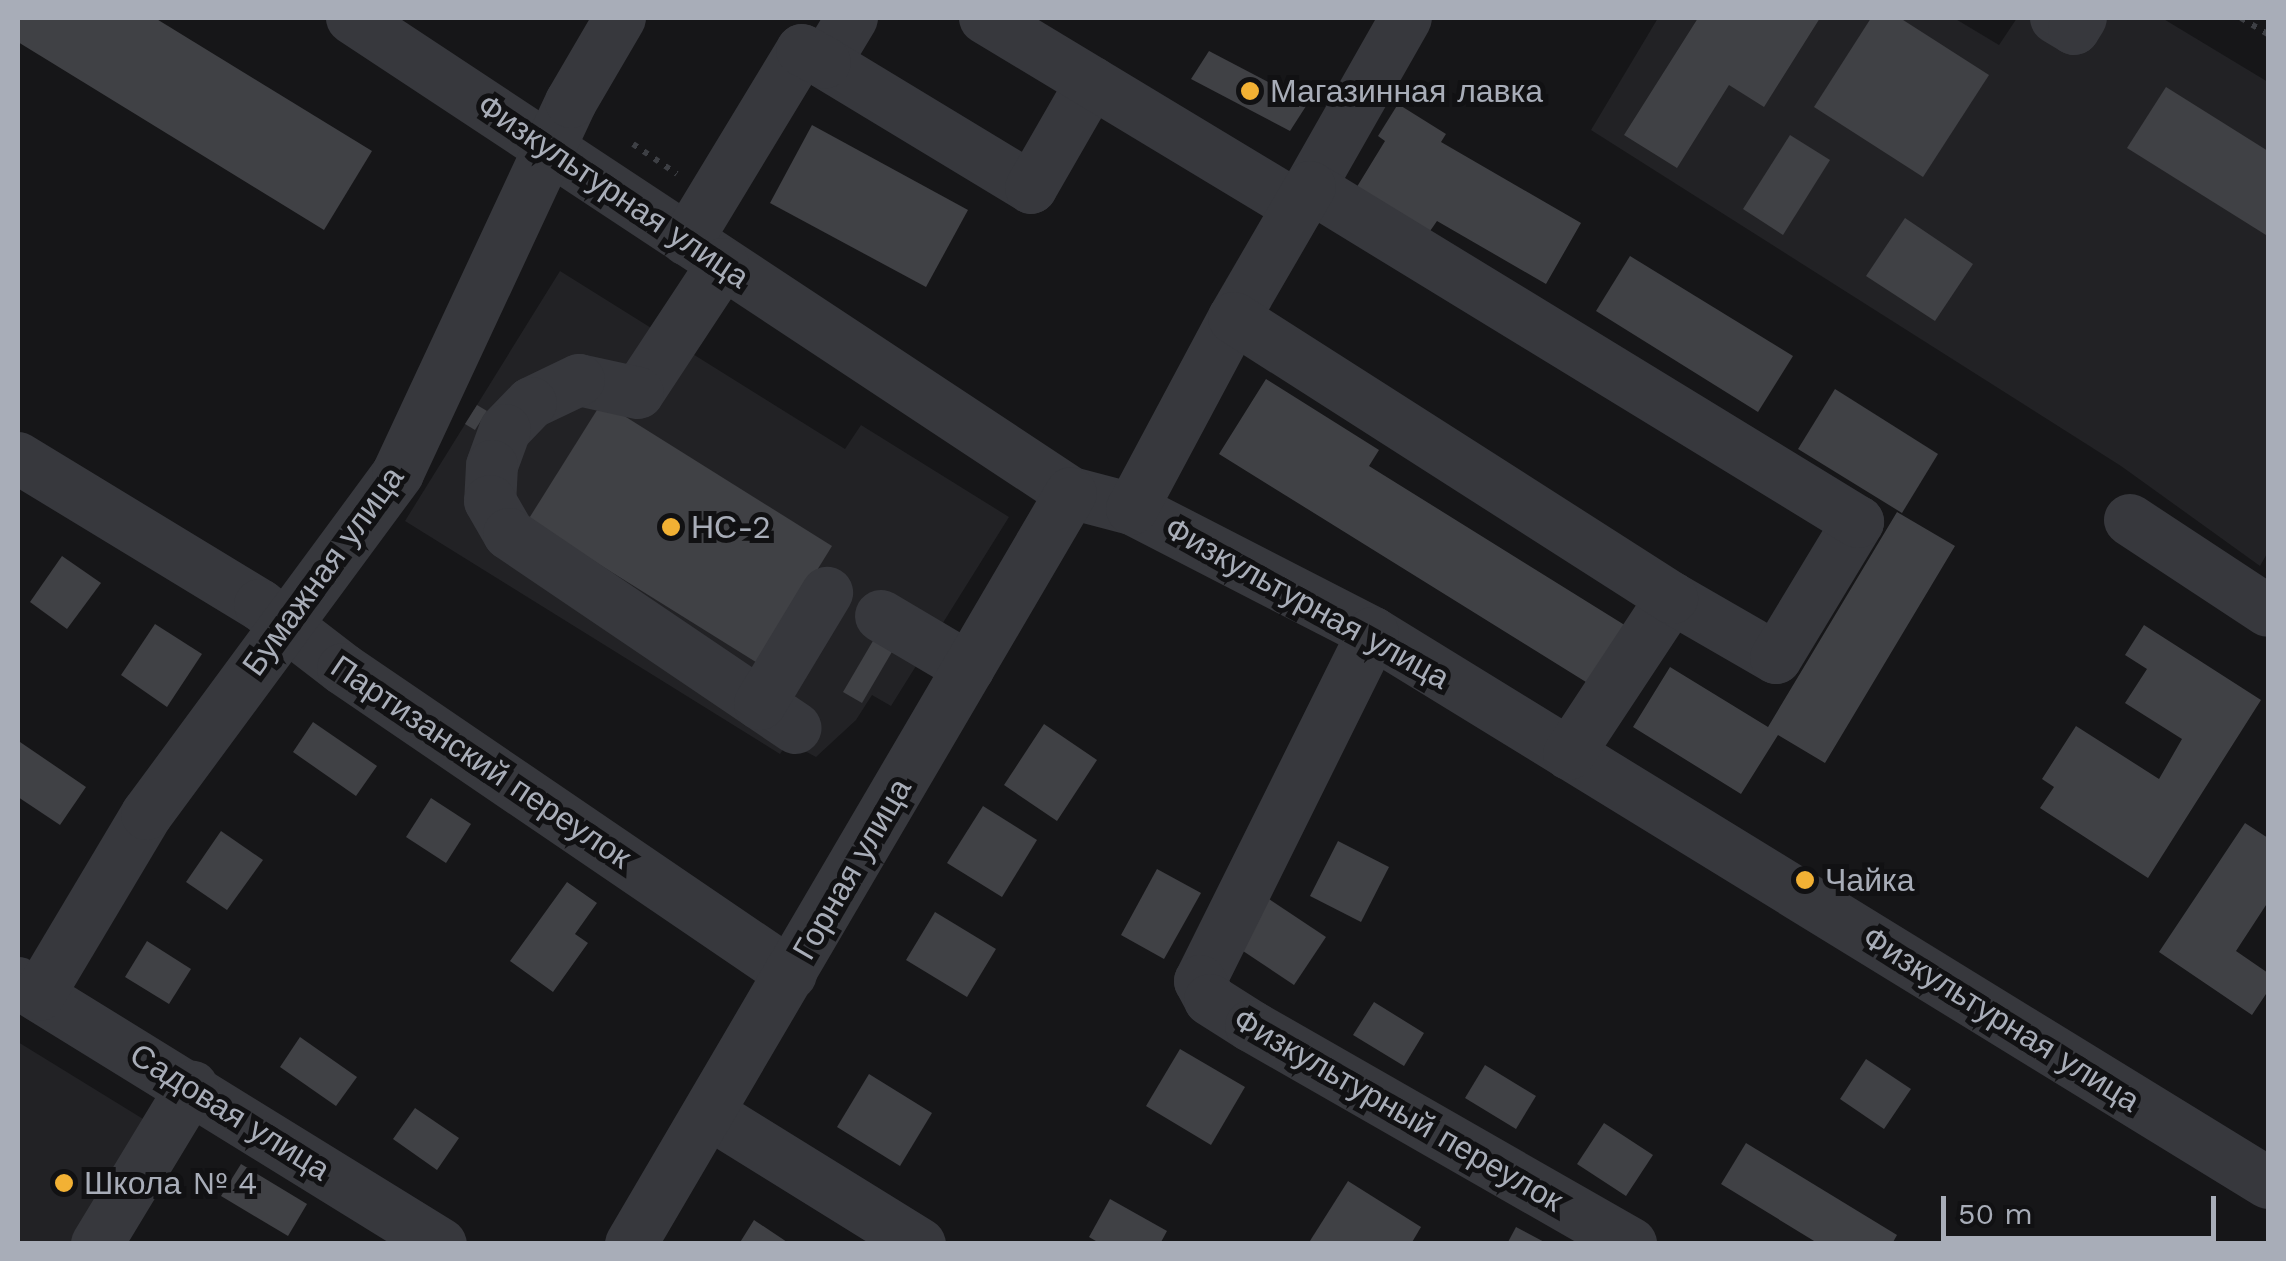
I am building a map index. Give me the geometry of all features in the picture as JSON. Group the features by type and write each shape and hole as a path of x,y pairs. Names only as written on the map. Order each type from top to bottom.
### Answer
{"street":[{"name":"Физкультурная улица","path":"352,18 1071,493 1132,509 1373,633 2268,1184"},
{"name":"Бумажная улица","path":"28,989 147,814 398,472 550,148 620,18"},
{"path":"826,63 852,18"},
{"path":"985,18 1092,82 1304,197 1858,522 1776,658 1672,598 1234,318"},
{"path":"1132,509 1234,318 1406,18"},
{"path":"2056,18 2074,29 2081,18"},
{"path":"827,594 778,716 508,534 490,502 492,466 505,430 531,402 579,380 638,393 802,50 1031,188 1092,82"},
{"name":"Партизанский переулок","path":"18,458 285,624 791,974"},
{"name":"Горная улица","path":"631,1244 1071,493"},
{"path":"2130,520 2268,611"},
{"path":"1569,754 1672,598"},
{"path":"881,616 969,668"},
{"name":"Физкультурный переулок","path":"1373,633 1200,981 1210,1000 1251,1026 1631,1244"},
{"name":"Садовая улица","path":"28,989 441,1244"},
{"path":"96,1244 192,1087"},
{"path":"710,1114 920,1244"}],"path":[{"path":"2241,18 2268,34"}],"shaded area":[{"path":"1658,18 1954,18 1999,45 2017,18 2162,18 2268,82 2268,552 2260,566 2121,466 1591,130"},
{"path":"560,271 845,449 861,425 1009,517 891,706 872,695 856,720 816,757 788,742 780,754 405,521"},
{"name":"Школа № 4","path":"18,1042 148,1122 72,1243 18,1243"}],"building":[{"path":"18,18 155,18 372,151 324,230 18,42"},
{"path":"1698,18 1820,18 1764,107 1729,85 1677,168 1624,135"},
{"path":"1871,18 1900,18 1989,75 1923,177 1814,107"},
{"name":"Магазинная лавка","path":"1209,51 1308,103 1290,131 1191,79"},
{"path":"2166,87 2268,151 2266,235 2127,148"},
{"path":"1398,104 1446,134 1441,142 1581,223 1546,284 1437,221 1428,234 1355,190 1385,141 1378,136"},
{"path":"812,125 968,210 926,287 770,203"},
{"path":"1790,135 1830,160 1783,235 1743,209"},
{"path":"1905,218 1973,264 1935,321 1866,276"},
{"path":"1630,256 1793,356 1758,412 1596,311"},
{"path":"1266,379 1379,450 1369,466 1631,629 1594,687 1219,454"},
{"path":"1835,389 1938,454 1902,513 1798,449"},
{"name":"НС-2","path":"602,402 832,546 759,664 528,520"},
{"path":"477,405 487,411 475,430 465,424"},
{"path":"1897,512 1955,546 1825,763 1778,735 1741,794 1633,727 1670,667 1768,727"},
{"path":"62,556 101,583 67,629 30,602"},
{"path":"155,624 202,654 167,707 121,675"},
{"path":"2144,625 2261,700 2148,878 2040,808 2054,787 2042,779 2076,726 2159,779 2182,739 2125,703 2147,669 2125,655"},
{"path":"877,634 896,645 862,703 843,692"},
{"path":"313,722 377,766 356,796 293,752"},
{"path":"1044,724 1097,760 1057,821 1004,785"},
{"path":"20,742 86,787 60,825 18,797"},
{"path":"431,798 471,824 446,863 406,837"},
{"path":"983,806 1037,840 1002,897 947,863"},
{"path":"2245,823 2268,838 2268,902 2236,951 2268,973 2268,991 2252,1015 2159,952"},
{"path":"221,831 263,860 227,910 186,882"},
{"path":"1338,841 1389,867 1361,922 1310,896"},
{"path":"1157,869 1201,893 1164,959 1121,935"},
{"path":"567,882 597,903 575,934 588,943 553,992 510,961"},
{"path":"1269,899 1326,937 1294,985 1237,947"},
{"path":"935,912 996,949 967,997 906,960"},
{"path":"147,941 191,969 169,1004 125,977"},
{"path":"1374,1002 1424,1033 1404,1066 1353,1035"},
{"path":"300,1037 357,1077 336,1106 280,1067"},
{"path":"1180,1049 1245,1087 1211,1145 1146,1106"},
{"path":"1866,1059 1911,1089 1884,1129 1840,1099"},
{"path":"1485,1065 1536,1096 1516,1129 1465,1098"},
{"path":"869,1074 932,1113 900,1166 837,1127"},
{"path":"415,1108 459,1138 437,1170 393,1139"},
{"path":"1604,1123 1653,1155 1626,1196 1577,1164"},
{"path":"1746,1143 1897,1235 1892,1244 1819,1244 1721,1184"},
{"path":"241,1164 307,1204 288,1236 221,1196"},
{"path":"1348,1181 1421,1227 1411,1244 1308,1244"},
{"path":"1110,1199 1167,1231 1160,1244 1101,1244 1089,1237"},
{"path":"754,1220 790,1244 739,1244"},
{"path":"1516,1227 1548,1244 1507,1244"}],"place":[{"name":"Магазинная лавка","path":"1250,91"},
{"name":"НС-2","path":"671,527"},
{"name":"Чайка","path":"1805,880"},
{"name":"Школа № 4","path":"64,1183"}]}
